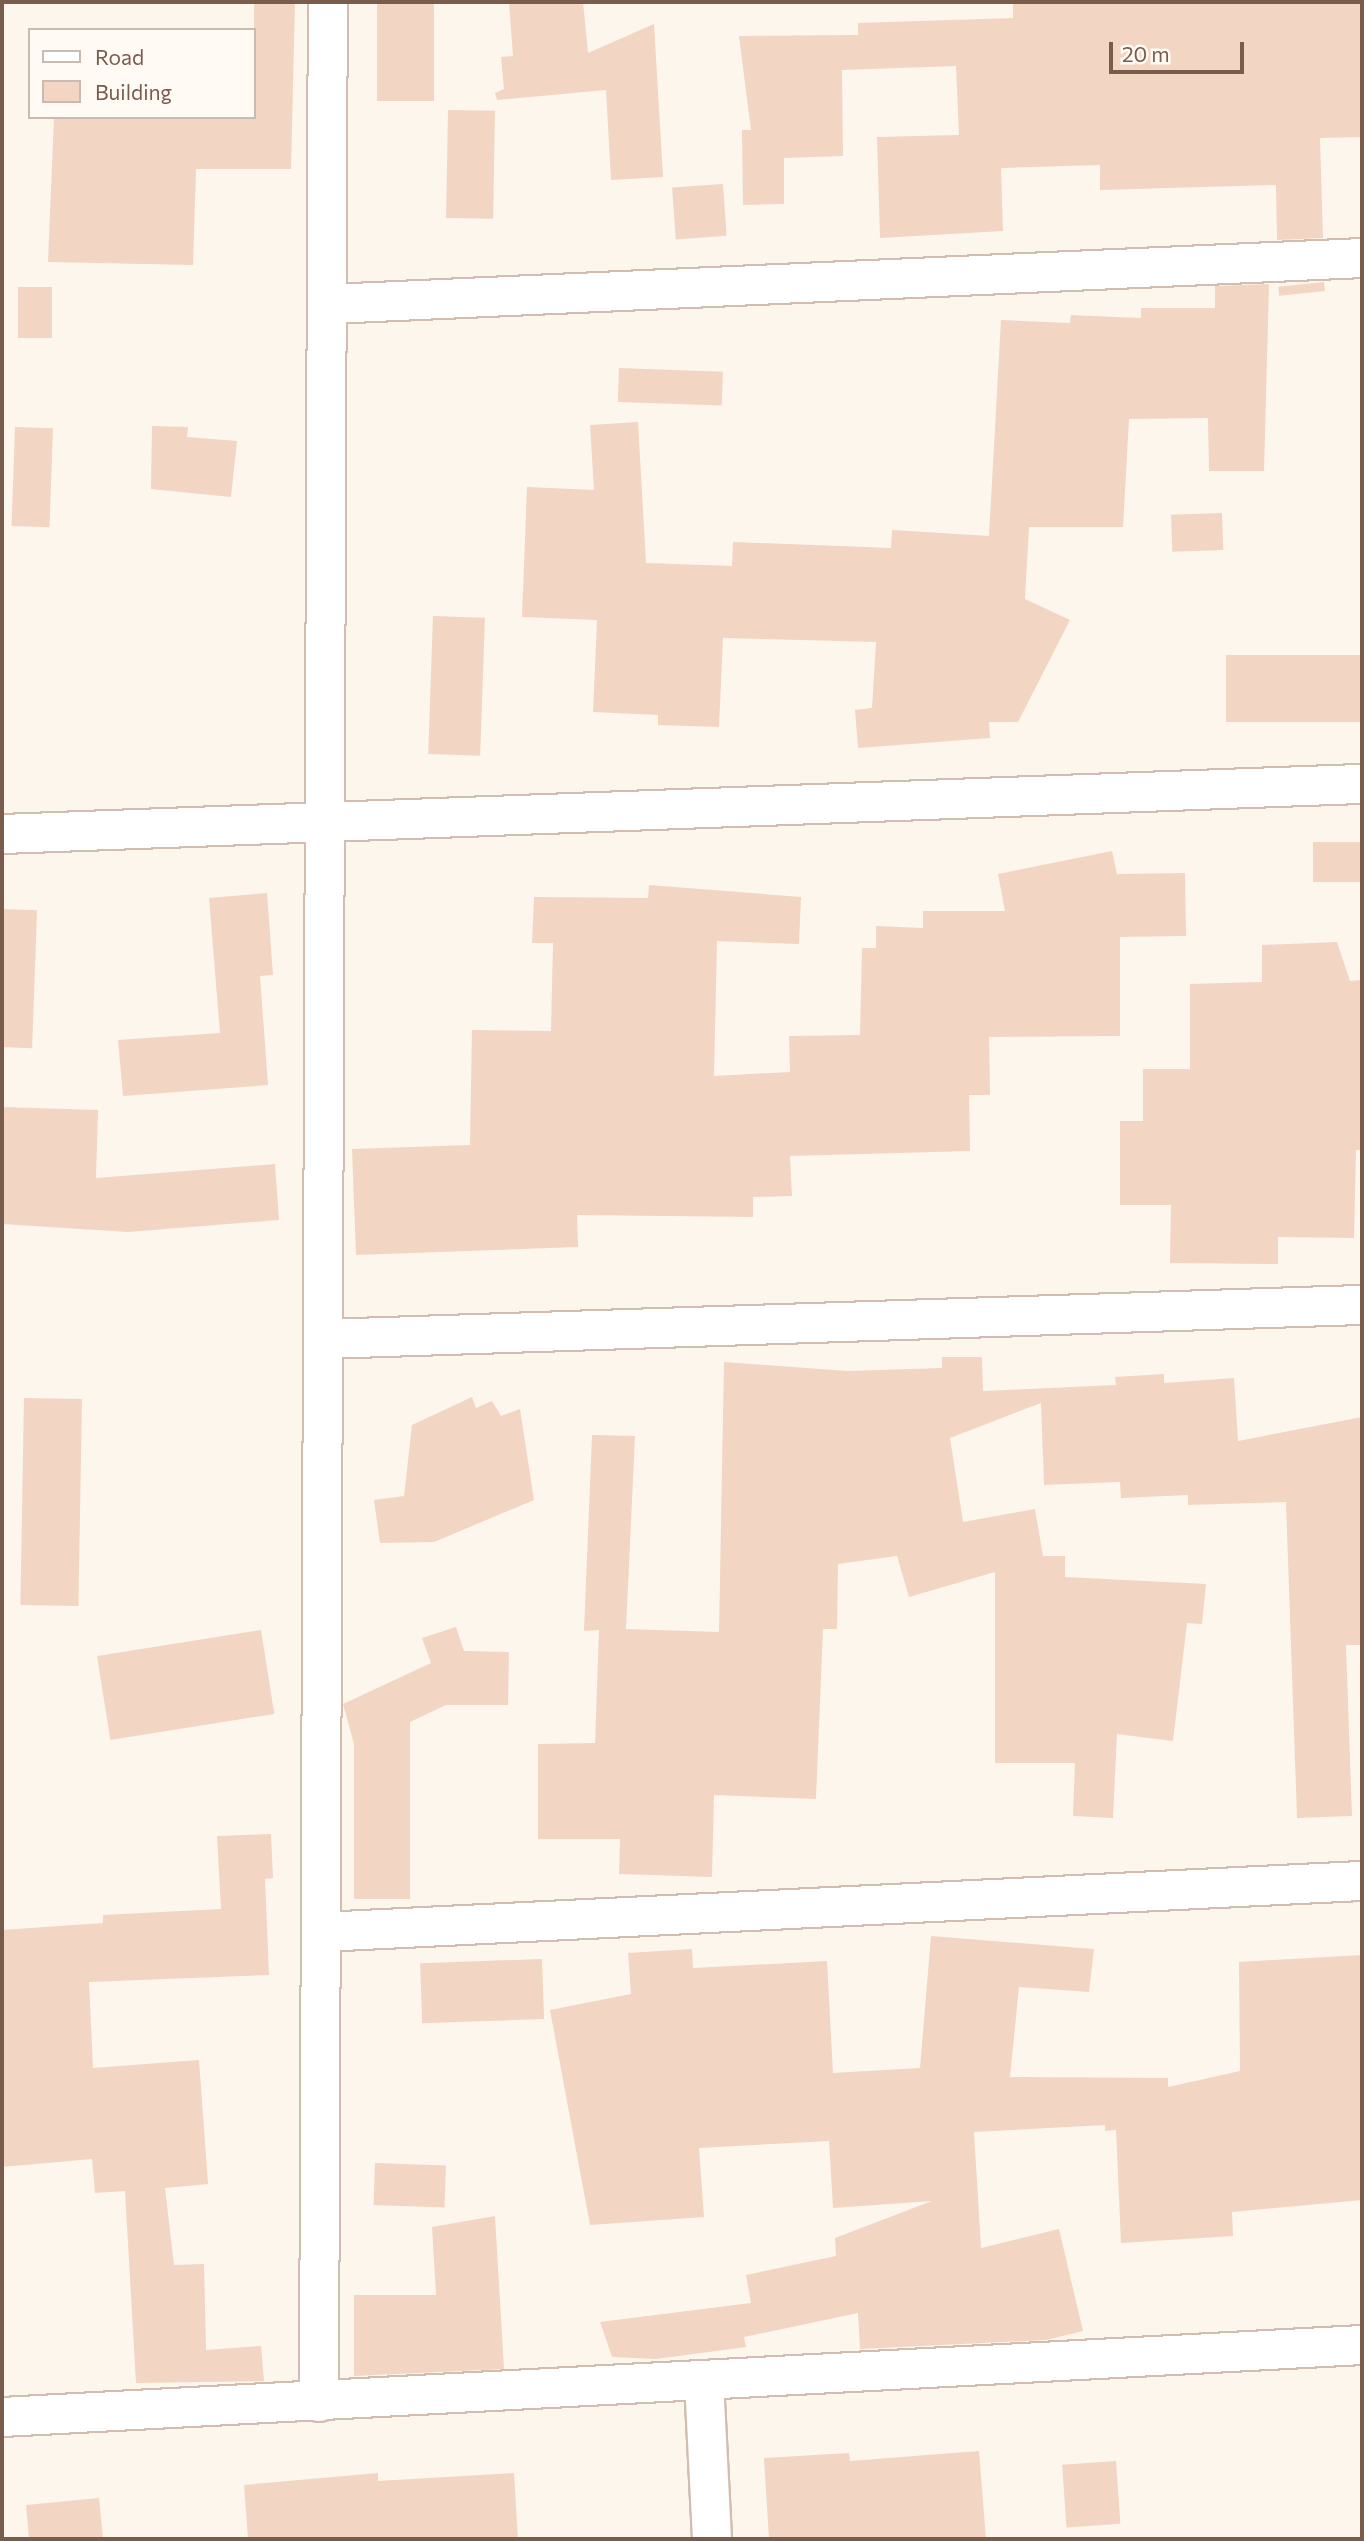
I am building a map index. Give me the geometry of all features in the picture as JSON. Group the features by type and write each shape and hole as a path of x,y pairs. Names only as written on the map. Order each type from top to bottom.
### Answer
{"street":[{"path":"319,2402 330,304 328,2"},
{"path":"330,304 1362,258"},
{"path":"2,834 1362,785"},
{"path":"324,1339 1362,1305"},
{"path":"322,1932 1362,1881"},
{"path":"2,2417 1362,2345"},
{"path":"704,2381 712,2539"}],"building":[{"path":"254,2 295,2 291,169 196,169 193,265 48,262 54,119 256,119"},
{"path":"377,2 434,2 434,101 377,101"},
{"path":"509,2 583,2 588,53 654,24 663,177 611,180 606,90 497,100 495,93 504,89 501,57 513,56"},
{"path":"1013,2 1362,4 1362,137 1320,138 1323,238 1277,240 1276,185 1100,190 1100,165 1001,168 1003,231 880,238 877,137 959,135 956,66 842,70 843,156 784,158 784,204 743,205 742,130 751,130 739,36 858,35 858,23 1013,18"},
{"path":"448,110 495,111 493,219 446,218"},
{"path":"723,184 727,236 676,239 672,188"},
{"path":"1324,282 1325,291 1279,296 1278,287"},
{"path":"1269,284 1264,471 1209,471 1208,418 1129,419 1123,527 1029,527 1025,599 1070,620 1018,722 989,722 990,738 858,748 855,710 872,708 876,642 723,638 719,727 658,725 658,715 593,712 597,620 522,617 527,487 594,490 590,425 638,422 646,563 732,566 733,542 891,548 892,530 989,536 1001,320 1070,323 1071,315 1141,318 1141,308 1215,308 1215,286"},
{"path":"18,287 52,287 52,338 18,338"},
{"path":"619,368 723,372 722,406 618,402"},
{"path":"152,426 188,427 187,437 237,441 231,497 151,489"},
{"path":"15,427 53,428 50,527 12,526"},
{"path":"1222,513 1223,550 1172,552 1171,515"},
{"path":"433,616 485,618 480,756 428,754"},
{"path":"1226,655 1362,655 1362,722 1226,722"},
{"path":"1313,842 1362,842 1362,882 1313,882"},
{"path":"1112,851 1117,874 1185,873 1186,936 1120,937 1120,1036 989,1037 990,1095 969,1095 970,1151 790,1156 792,1196 753,1197 753,1217 577,1215 578,1247 356,1255 352,1149 470,1145 472,1030 551,1031 553,943 532,943 534,897 648,898 649,885 801,897 799,944 717,941 714,1076 790,1072 789,1036 860,1035 862,948 876,948 876,926 923,928 923,911 1005,911 998,874"},
{"path":"267,893 273,975 260,976 268,1085 123,1096 118,1040 220,1033 209,898"},
{"path":"2,909 37,910 32,1048 2,1047"},
{"path":"1337,942 1350,981 1362,980 1362,1150 1356,1150 1354,1238 1278,1237 1278,1264 1170,1263 1171,1205 1120,1205 1120,1121 1143,1121 1143,1069 1190,1069 1190,984 1262,982 1262,945"},
{"path":"2,1107 98,1110 96,1178 275,1164 279,1220 128,1232 2,1224"},
{"path":"942,1357 982,1357 983,1391 1116,1385 1115,1377 1164,1374 1164,1383 1234,1378 1238,1441 1362,1417 1362,1645 1346,1645 1352,1816 1297,1818 1286,1502 1188,1505 1188,1495 1121,1498 1120,1482 1044,1485 1041,1403 950,1438 963,1522 1035,1509 1043,1556 1065,1556 1065,1577 1206,1584 1202,1624 1187,1623 1173,1741 1117,1734 1113,1818 1073,1816 1075,1763 995,1763 995,1572 909,1597 897,1556 838,1564 837,1629 823,1629 816,1799 714,1795 712,1877 619,1874 620,1839 538,1839 538,1744 595,1743 599,1630 584,1631 592,1435 635,1436 626,1629 719,1632 724,1362 847,1371 942,1368"},
{"path":"472,1397 476,1408 492,1401 501,1416 520,1409 534,1500 434,1542 380,1543 374,1500 404,1496 412,1425"},
{"path":"24,1398 82,1399 78,1606 20,1605"},
{"path":"456,1627 464,1651 509,1652 508,1705 446,1705 410,1722 410,1899 354,1899 354,1744 343,1704 431,1663 422,1638"},
{"path":"261,1630 274,1714 110,1740 97,1656"},
{"path":"271,1834 273,1878 265,1879 269,1975 89,1982 93,2068 199,2060 208,2184 165,2188 174,2265 204,2264 206,2350 261,2346 264,2381 136,2383 125,2191 95,2193 92,2159 2,2167 2,1930 103,1923 103,1915 221,1909 217,1836"},
{"path":"931,1936 1094,1949 1089,1992 1019,1987 1010,2077 1168,2078 1168,2087 1240,2071 1239,1962 1362,1955 1362,2200 1232,2212 1233,2236 1121,2243 1116,2130 1105,2131 1105,2125 974,2132 981,2248 1059,2229 1083,2331 1046,2340 860,2349 858,2313 744,2337 746,2347 656,2359 612,2357 600,2322 751,2303 746,2275 836,2256 835,2238 932,2201 833,2208 829,2141 699,2148 704,2217 590,2225 550,2010 631,1994 628,1953 692,1949 693,1968 827,1961 833,2073 920,2068"},
{"path":"542,1959 544,2019 422,2023 420,1963"},
{"path":"375,2163 446,2165 444,2207 374,2205"},
{"path":"495,2216 504,2369 354,2376 354,2295 436,2295 432,2227"},
{"path":"979,2451 986,2539 769,2539 764,2458 849,2453 850,2461"},
{"path":"1116,2461 1120,2524 1067,2528 1062,2465"},
{"path":"378,2473 378,2481 514,2473 518,2539 248,2539 244,2485"},
{"path":"99,2498 103,2539 29,2539 26,2505"}]}
